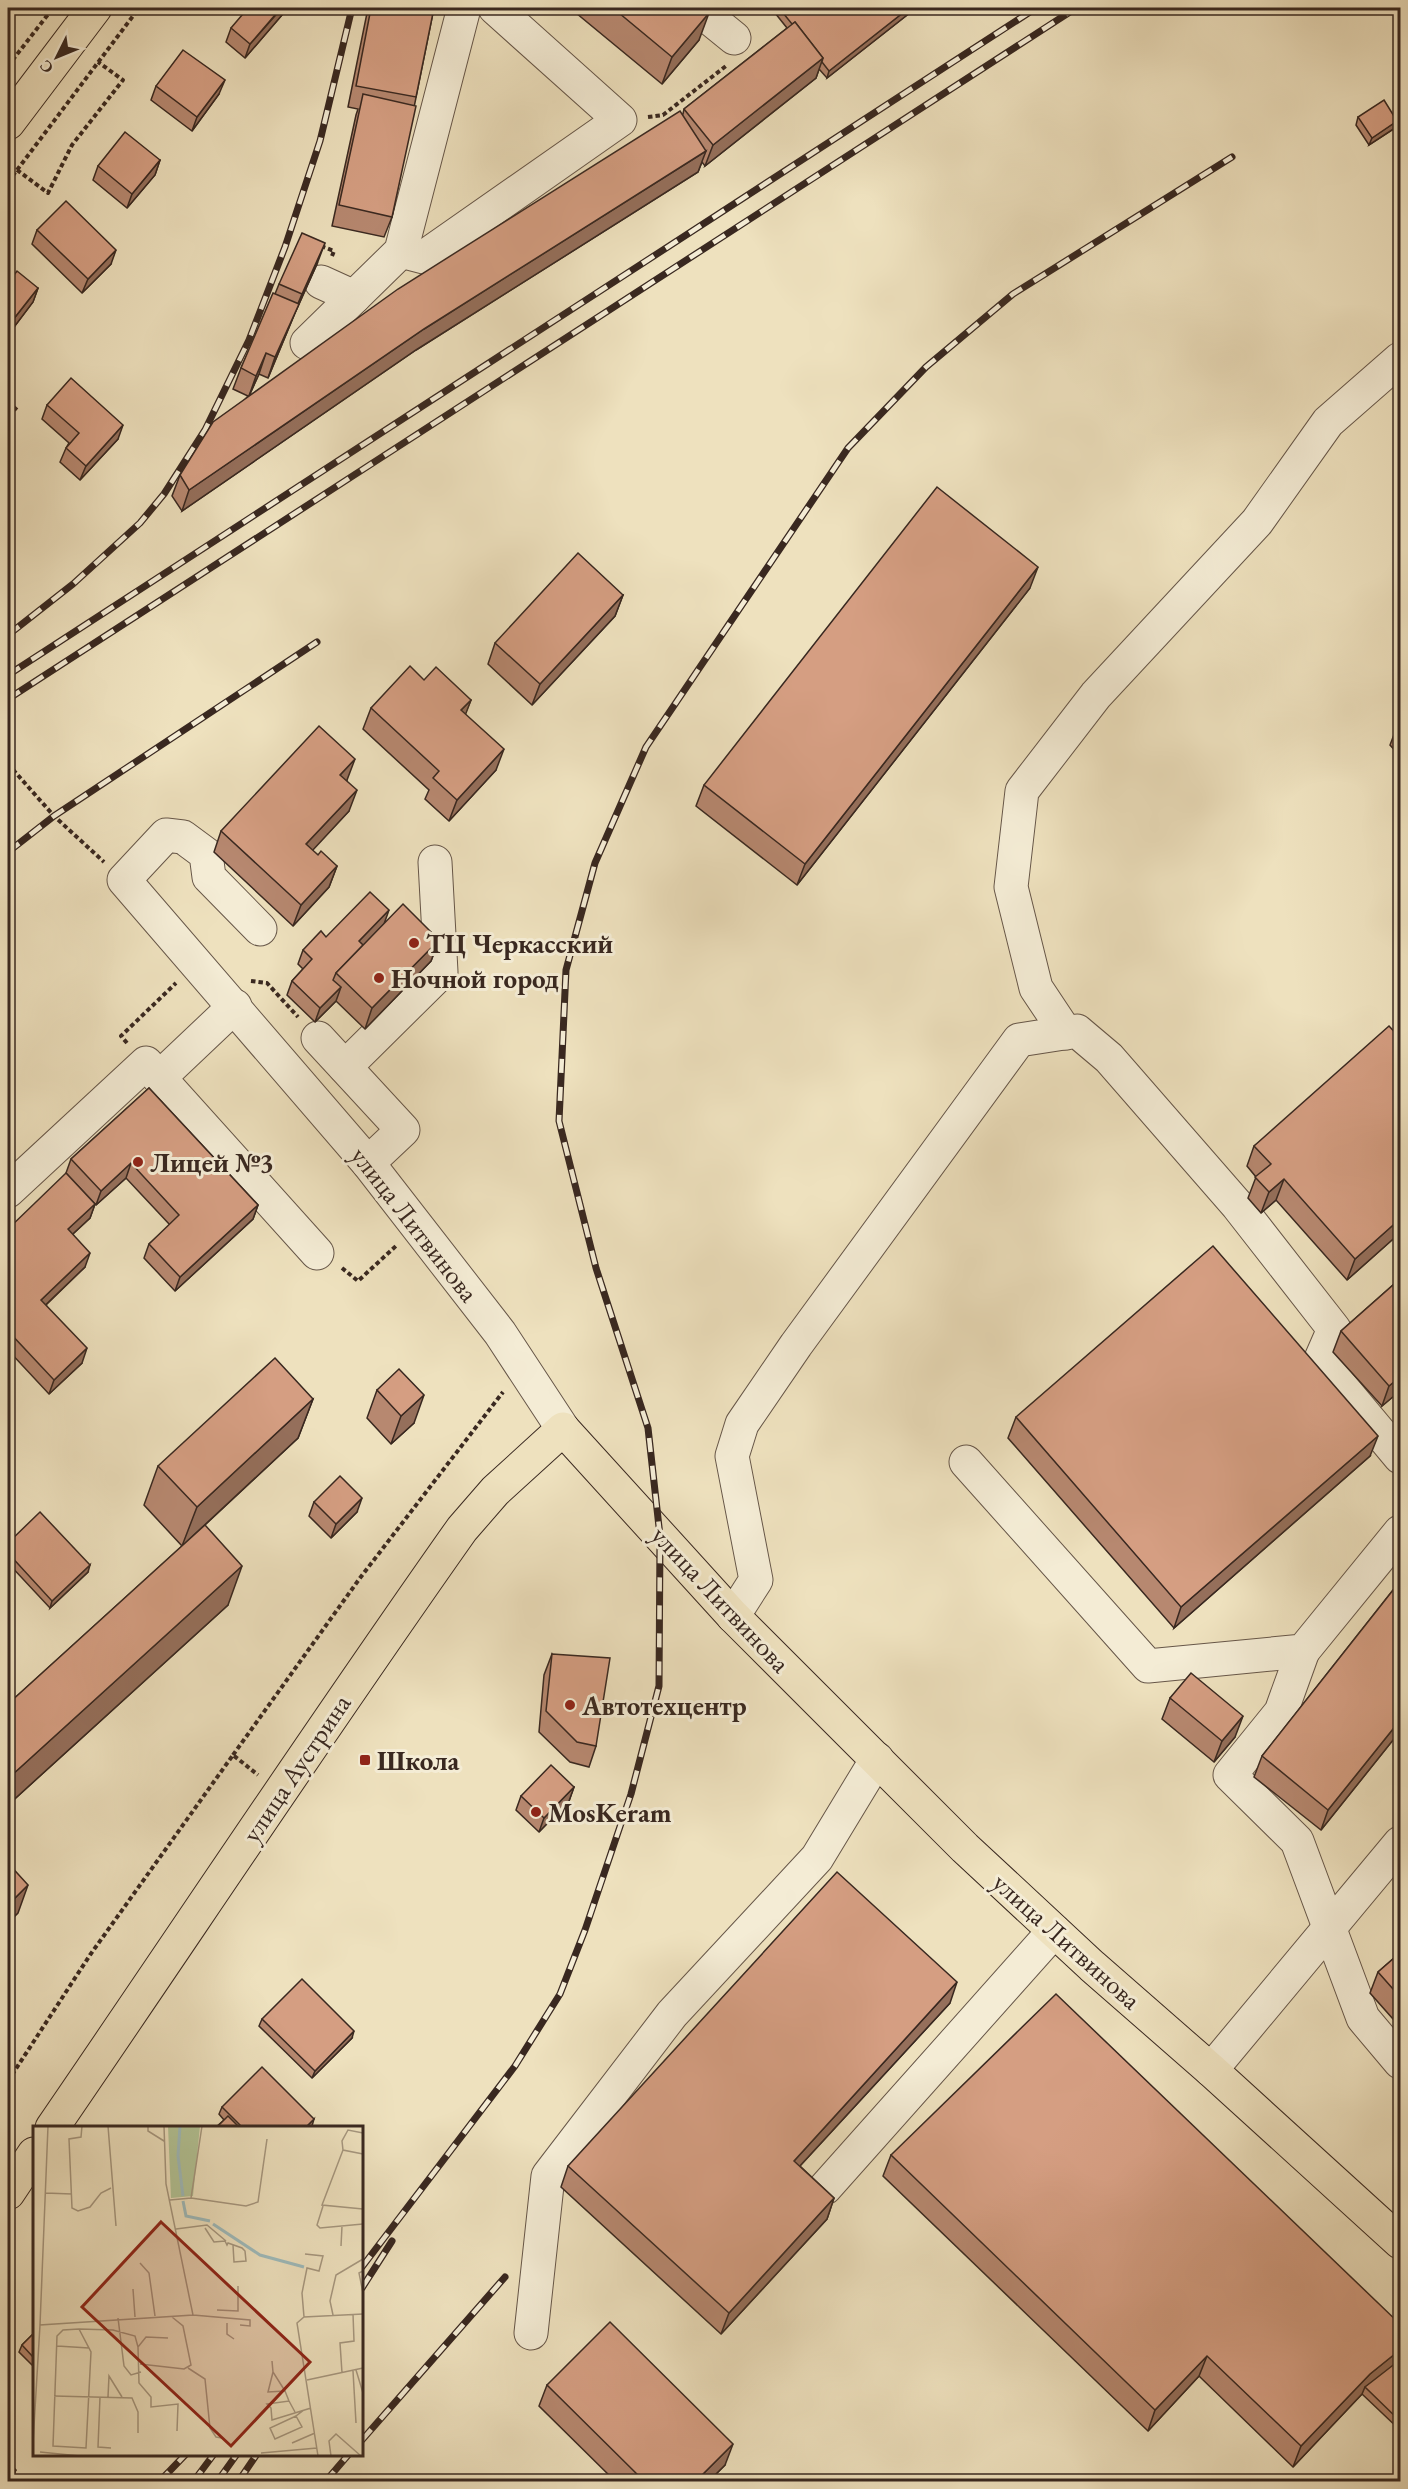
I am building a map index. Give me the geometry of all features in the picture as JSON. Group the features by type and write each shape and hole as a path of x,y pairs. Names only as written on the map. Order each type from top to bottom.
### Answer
{"main road":[{"path":"8,123 94,8"},
{"name":"улица Литвинова","path":"563,1429 734,1616 965,1848 1054,1931 1401,2242"},
{"name":"улица Аустрина","path":"53,2126 184,1936 279,1792 462,1529 495,1491 563,1429"},
{"path":"8,2193 33,2156"}],"street":[{"path":"307,343 401,251 464,8"},
{"path":"401,251 424,257 620,120 495,8"},
{"path":"697,8 734,23"},
{"path":"321,282 354,297"},
{"path":"1066,1033 1036,988 1011,887 1022,791 1096,695 1257,522 1328,422 1401,358"},
{"path":"124,880 166,835 183,837 206,854 209,877 260,929"},
{"path":"345,1067 441,972 435,862"},
{"name":"улица Литвинова","path":"124,880 368,1163 500,1333 563,1429"},
{"path":"8,1191 152,1070 235,1006"},
{"path":"734,1616 756,1580 732,1456 742,1424 796,1345 1019,1040 1077,1031 1109,1058 1238,1206 1334,1329 1320,1361 1401,1457"},
{"path":"318,1038 403,1130 368,1163"},
{"path":"152,1070 317,1253"},
{"path":"966,1462 1148,1666 1303,1651"},
{"path":"1401,1532 1303,1651 1281,1712 1230,1775 1297,1841 1363,2018 1401,2062"},
{"path":"531,2333 548,2176 672,2014 817,1858 877,1759"},
{"path":"1211,2070 1401,1843"},
{"path":"825,2188 1054,1931"}],"path":[{"path":"8,66 53,8"},
{"path":"8,182 139,8"},
{"path":"620,120 663,115 730,62 734,23"},
{"path":"17,170 48,193 72,145 123,80 98,62"},
{"path":"8,402 18,411"},
{"path":"8,764 54,816 124,880"},
{"path":"152,1070 120,1036 195,964"},
{"path":"317,1253 349,1272 358,1281 417,1226"},
{"path":"8,2081 90,1955 360,1578 522,1367"},
{"path":"233,1755 279,1792"}],"building":[{"path":"248,8 281,8 250,44 231,28"},
{"path":"371,8 434,8 416,97 356,86"},
{"path":"613,8 702,8 709,13 672,57"},
{"path":"779,8 909,8 829,71 822,62 823,58 795,22 792,24"},
{"path":"795,22 823,58 713,145 684,109"},
{"path":"183,50 225,80 197,117 156,86"},
{"path":"363,94 416,106 392,217 339,205"},
{"path":"1384,100 1397,121 1372,138 1358,117"},
{"path":"680,111 706,151 424,329 189,490 180,475 213,422 398,289"},
{"path":"125,132 160,160 132,194 98,166"},
{"path":"66,201 116,250 88,279 37,230"},
{"path":"302,233 325,243 302,294 279,284"},
{"path":"17,271 38,288 12,321 8,317 8,283"},
{"path":"273,293 299,304 275,357 266,353 256,376 241,368"},
{"path":"71,378 123,425 86,466 66,448 79,433 47,405"},
{"path":"937,487 1038,567 805,864 704,785"},
{"path":"578,553 623,595 540,684 495,643"},
{"path":"410,666 424,680 436,667 471,700 461,710 504,749 457,800 433,778 439,771 371,708"},
{"path":"319,726 355,759 340,775 357,790 306,844 318,855 321,851 337,866 301,905 221,831"},
{"path":"370,892 389,910 359,941 363,945 336,973 333,980 341,987 320,1008 292,981 312,959 303,950 321,931 326,937"},
{"name":"Ночной город","path":"403,904 439,940 372,1008 336,973"},
{"path":"1389,1026 1401,1039 1401,1218 1355,1259 1284,1179 1269,1192 1255,1177 1271,1164 1254,1146"},
{"path":"149,1088 258,1205 180,1277 149,1244 179,1215 131,1163 101,1191 71,1159"},
{"path":"66,1173 95,1204 68,1229 90,1253 41,1300 87,1348 54,1380 8,1331 8,1229"},
{"path":"1213,1246 1378,1436 1181,1607 1016,1417"},
{"path":"1401,1278 1401,1376 1389,1386 1341,1331"},
{"path":"275,1358 313,1399 197,1507 158,1466"},
{"path":"399,1369 424,1395 401,1416 377,1390"},
{"path":"340,1476 362,1498 336,1524 314,1502"},
{"path":"40,1512 90,1565 52,1601 8,1553 8,1543"},
{"path":"205,1525 242,1566 12,1775 8,1770 8,1704"},
{"path":"1401,1580 1401,1719 1328,1810 1262,1756"},
{"name":"Автотехцентр","path":"552,1654 610,1658 596,1746 577,1742 546,1711"},
{"path":"1191,1673 1243,1716 1222,1741 1170,1698"},
{"path":"551,1765 574,1787 544,1818 521,1796"},
{"path":"8,1863 28,1885 8,1905"},
{"path":"837,1872 957,1982 794,2161 834,2198 729,2313 568,2166"},
{"path":"1401,1952 1401,1998 1378,1972"},
{"path":"302,1979 354,2031 315,2071 262,2019"},
{"path":"1056,1994 1401,2325 1401,2349 1370,2374 1301,2446 1207,2356 1155,2410 891,2155"},
{"path":"262,2067 314,2119 307,2126 241,2126 222,2107"},
{"path":"228,2116 238,2126 218,2126"},
{"path":"610,2322 733,2444 696,2481 644,2481 547,2385"},
{"path":"33,2334 33,2357 22,2345"},
{"path":"1401,2359 1401,2422 1365,2387"},
{"path":"8,2462 16,2470 8,2478"}],"railway":[{"path":"8,635 73,584 140,523 164,494 205,430 249,340 285,247 320,141 352,8"},
{"path":"8,675 1036,8"},
{"path":"8,699 1076,8"},
{"path":"363,2266 515,2066 560,1994 585,1930 631,1794 659,1686 660,1536 648,1428 596,1268 559,1121 566,970 595,863 646,747 848,448 926,367 1013,294 1232,157"},
{"path":"8,852 54,816 317,642"},
{"path":"363,2286 392,2241"},
{"path":"363,2439 505,2277"},
{"path":"159,2482 184,2456"},
{"path":"193,2482 212,2456"},
{"path":"217,2482 236,2456"},
{"path":"238,2482 256,2456"},
{"path":"325,2482 347,2456"}],"place":[{"name":"ТЦ Черкасский","path":"414,943"},
{"name":"Ночной город","path":"379,978"},
{"name":"Лицей №3","path":"138,1162"},
{"name":"Автотехцентр","path":"570,1705"},
{"name":"Школа","path":"365,1760"},
{"name":"MosKeram","path":"536,1812"}]}
